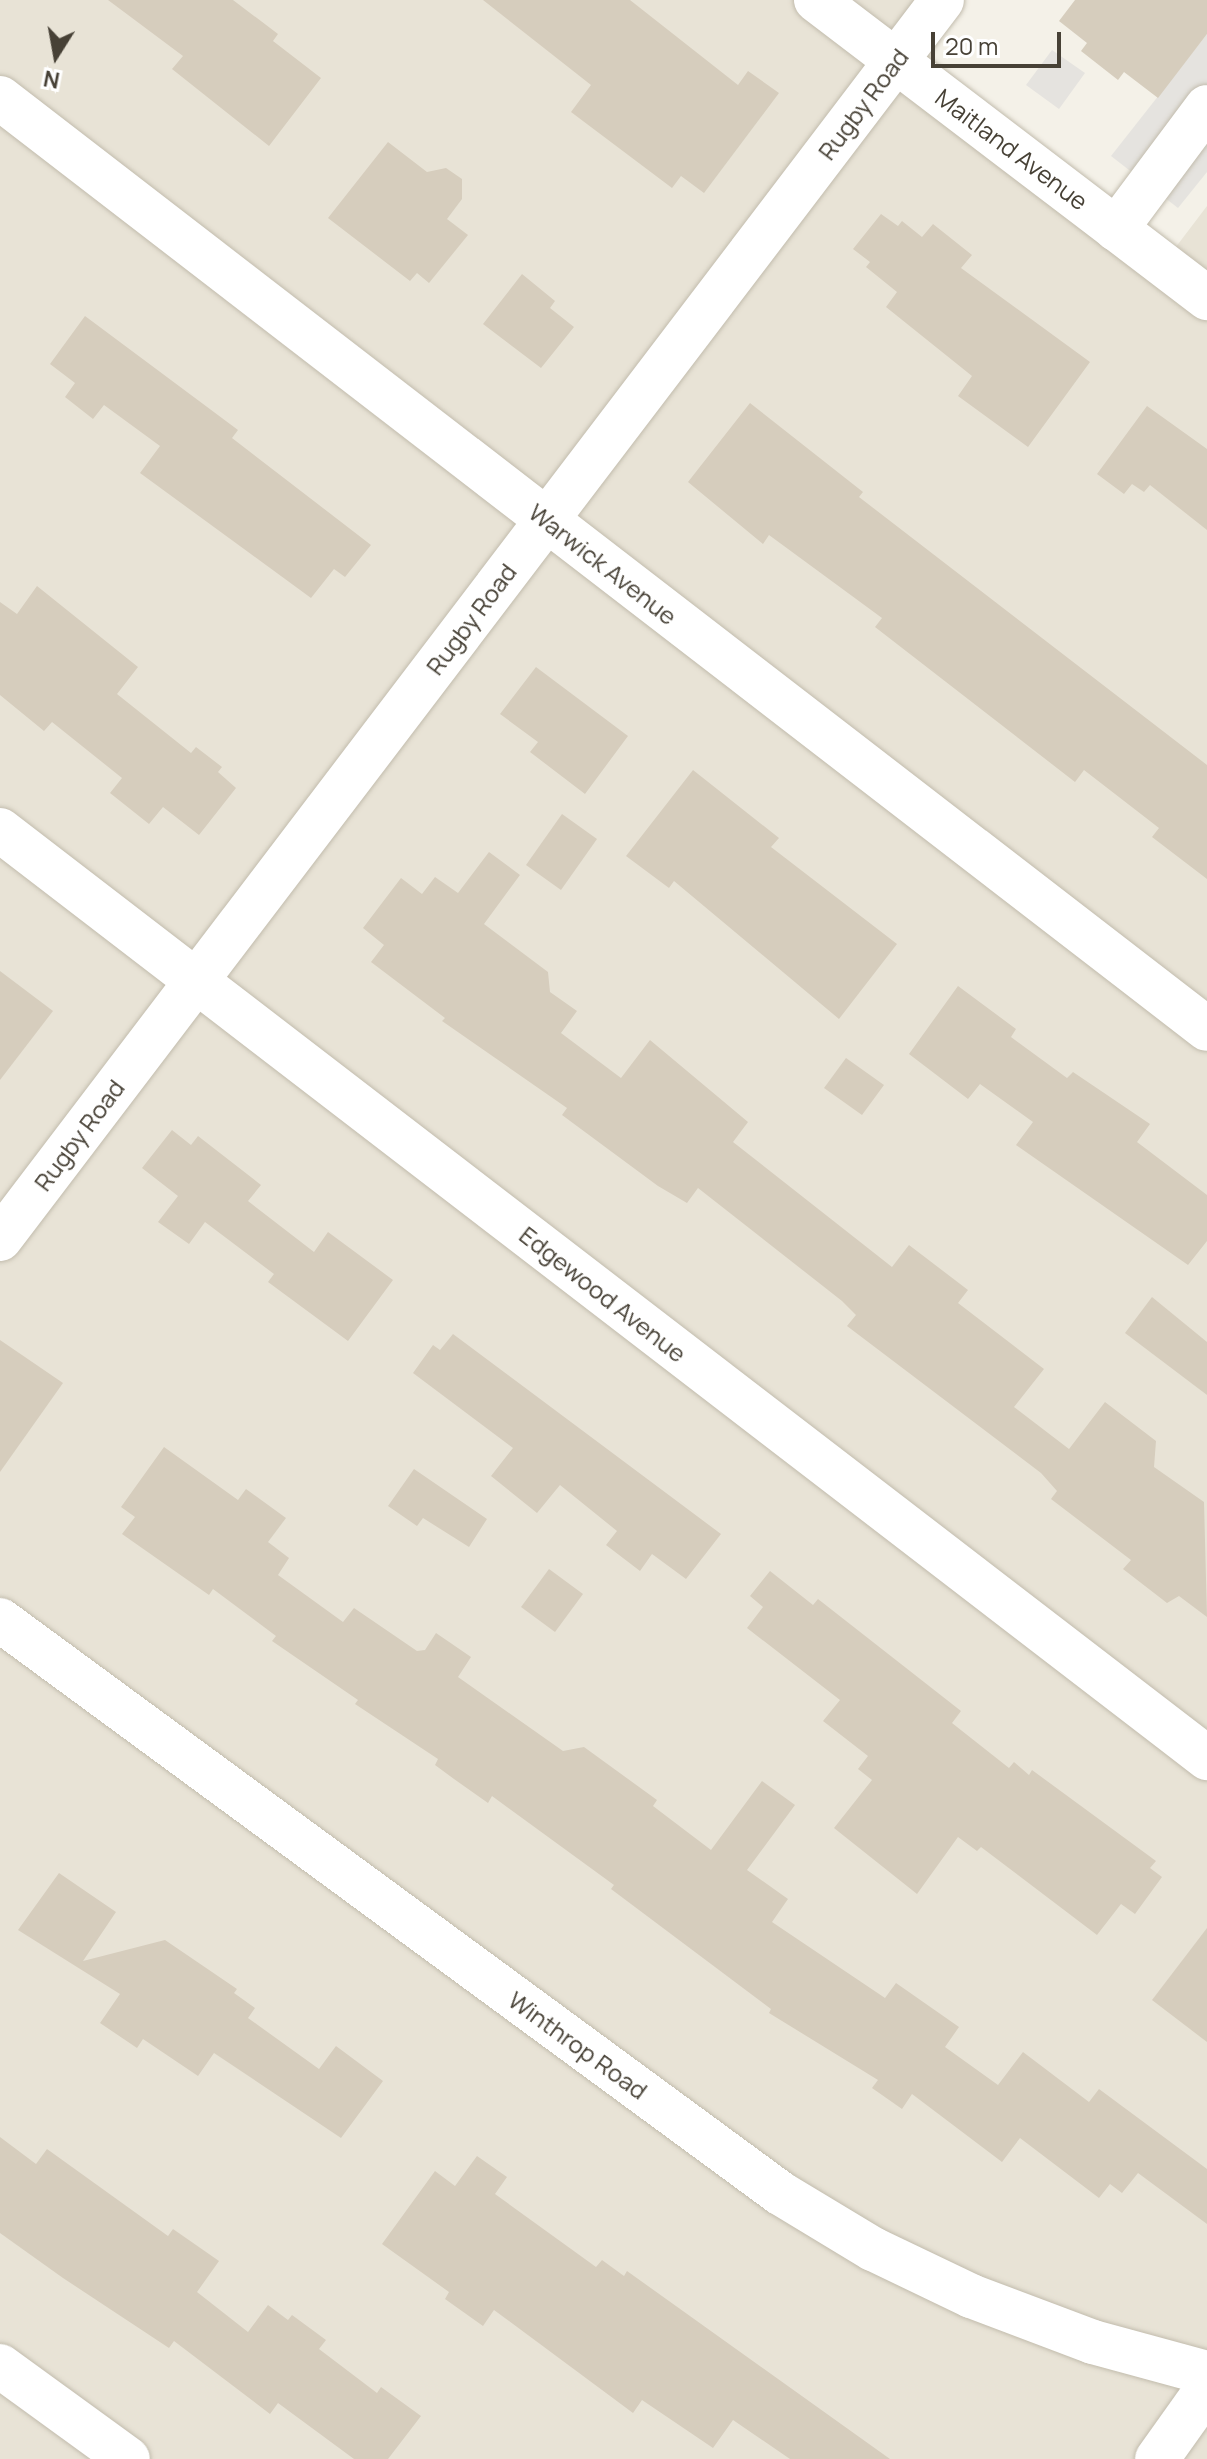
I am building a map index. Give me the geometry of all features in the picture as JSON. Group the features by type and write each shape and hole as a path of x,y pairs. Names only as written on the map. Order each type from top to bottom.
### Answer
{"street":[{"name":"Maitland Avenue","path":"816,0 1207,298"},
{"name":"Rugby Road","path":"0,1239 942,0"},
{"name":"Warwick Avenue","path":"0,98 1207,1029"},
{"path":"1116,229 1207,107"},
{"name":"Edgewood Avenue","path":"0,830 1207,1758"},
{"name":"Winthrop Road","path":"0,1620 780,2193 873,2249 971,2296 1093,2342 1207,2373"},
{"path":"0,2366 128,2459"},
{"path":"1157,2459 1207,2389"}],"shaded area":[{"path":"0,0 942,0 896,60 1163,264 1207,206 1207,2459 0,2459"},
{"path":"1207,34 1207,172 1178,208 1111,156"},
{"path":"1052,50 1085,73 1059,109 1026,85"}],"building":[{"path":"108,0 233,0 278,34 273,41 321,78 269,146 172,69 183,56"},
{"path":"483,0 630,0 738,85 748,71 779,93 704,193 681,176 672,188 571,112 591,85"},
{"path":"1075,0 1207,0 1207,34 1158,98 1124,72 1118,80 1081,51 1087,43 1059,21"},
{"path":"388,142 427,172 446,168 462,179 462,199 447,219 468,235 429,283 417,273 410,281 328,218"},
{"path":"881,214 898,226 902,221 922,237 933,224 972,255 961,268 1090,362 1028,447 958,396 972,376 886,307 897,292 866,267 870,262 853,249"},
{"path":"522,274 555,301 550,308 574,327 541,368 483,324"},
{"path":"85,316 238,430 232,438 371,545 345,577 334,569 311,598 140,473 160,446 104,405 93,419 65,397 75,383 50,364"},
{"path":"750,403 863,492 859,497 1207,765 1207,879 1152,837 1159,828 1084,770 1075,782 875,627 882,618 769,535 763,544 688,482"},
{"path":"1147,406 1207,449 1207,530 1150,485 1144,492 1132,484 1124,494 1097,474"},
{"path":"37,586 138,667 117,694 191,753 196,747 222,767 218,772 236,788 199,835 163,807 149,824 110,793 122,778 52,722 44,731 0,695 0,602 17,614"},
{"path":"536,667 628,736 585,794 530,752 538,742 500,714"},
{"path":"693,770 779,838 771,847 897,944 839,1019 674,881 669,888 626,856"},
{"path":"562,814 597,839 561,890 526,865"},
{"path":"489,852 520,875 484,924 548,972 550,992 577,1011 561,1033 621,1078 650,1040 748,1122 733,1142 892,1267 909,1245 968,1290 958,1303 1044,1369 1014,1407 1069,1449 1105,1402 1156,1441 1154,1467 1204,1502 1207,1617 1179,1596 1167,1603 1123,1569 1131,1560 1051,1499 1057,1491 1041,1473 847,1326 856,1315 842,1301 698,1188 687,1203 658,1186 562,1115 567,1108 442,1021 445,1018 371,962 384,945 363,928 401,878 422,894 435,877 458,893"},
{"path":"0,971 53,1011 0,1080"},
{"path":"958,986 1016,1029 1011,1037 1067,1078 1073,1072 1150,1124 1137,1142 1207,1195 1207,1241 1188,1265 1016,1145 1033,1122 980,1084 968,1099 909,1054"},
{"path":"846,1058 884,1085 862,1115 824,1088"},
{"path":"172,1130 191,1145 198,1136 261,1185 248,1201 314,1252 328,1232 393,1280 348,1341 268,1282 274,1274 205,1222 189,1244 158,1222 178,1196 142,1168"},
{"path":"1152,1297 1207,1342 1207,1395 1125,1333"},
{"path":"453,1334 721,1534 686,1579 652,1554 640,1571 606,1545 617,1531 560,1485 537,1513 491,1476 513,1448 413,1373 433,1345 440,1350"},
{"path":"0,1340 63,1383 0,1472"},
{"path":"164,1447 238,1500 246,1489 286,1518 268,1542 289,1558 278,1575 343,1622 354,1608 417,1651 425,1650 436,1633 471,1657 458,1677 563,1751 584,1747 657,1800 653,1806 711,1850 762,1781 795,1805 747,1870 788,1899 772,1922 885,1998 896,1983 959,2027 945,2047 998,2085 1023,2052 1089,2102 1099,2089 1207,2169 1207,2224 1138,2173 1122,2193 1110,2184 1099,2198 1020,2138 1002,2162 912,2094 902,2109 872,2088 878,2080 769,2013 771,2009 611,1889 614,1885 492,1796 488,1803 435,1765 438,1759 355,1704 358,1700 272,1641 276,1636 213,1589 209,1595 122,1534 135,1517 121,1507"},
{"path":"414,1469 487,1519 469,1547 423,1518 417,1526 388,1506"},
{"path":"549,1569 583,1594 555,1632 521,1607"},
{"path":"770,1571 813,1605 818,1599 961,1711 952,1723 1009,1768 1014,1762 1029,1775 1032,1770 1156,1861 1150,1868 1162,1877 1135,1914 1121,1904 1097,1935 981,1847 977,1851 958,1837 917,1894 834,1828 872,1780 858,1769 868,1756 823,1721 840,1700 747,1628 763,1607 750,1596"},
{"path":"59,1873 116,1912 83,1961 165,1940 237,1989 234,1993 255,2008 248,2018 319,2069 336,2046 383,2081 341,2138 214,2053 198,2076 143,2039 137,2048 100,2023 120,1994 18,1930"},
{"path":"1207,1928 1207,2042 1152,2000"},
{"path":"0,2137 36,2164 47,2149 168,2236 173,2229 219,2261 197,2292 248,2332 268,2305 288,2320 292,2315 326,2340 319,2349 377,2393 381,2387 421,2416 388,2459 354,2459 278,2403 270,2414 174,2341 169,2348 63,2278 0,2233"},
{"path":"477,2156 507,2177 495,2194 596,2267 602,2260 624,2276 627,2271 890,2459 790,2459 733,2420 713,2448 642,2400 633,2413 494,2310 483,2326 445,2299 449,2292 382,2244 435,2171 455,2186"}]}
